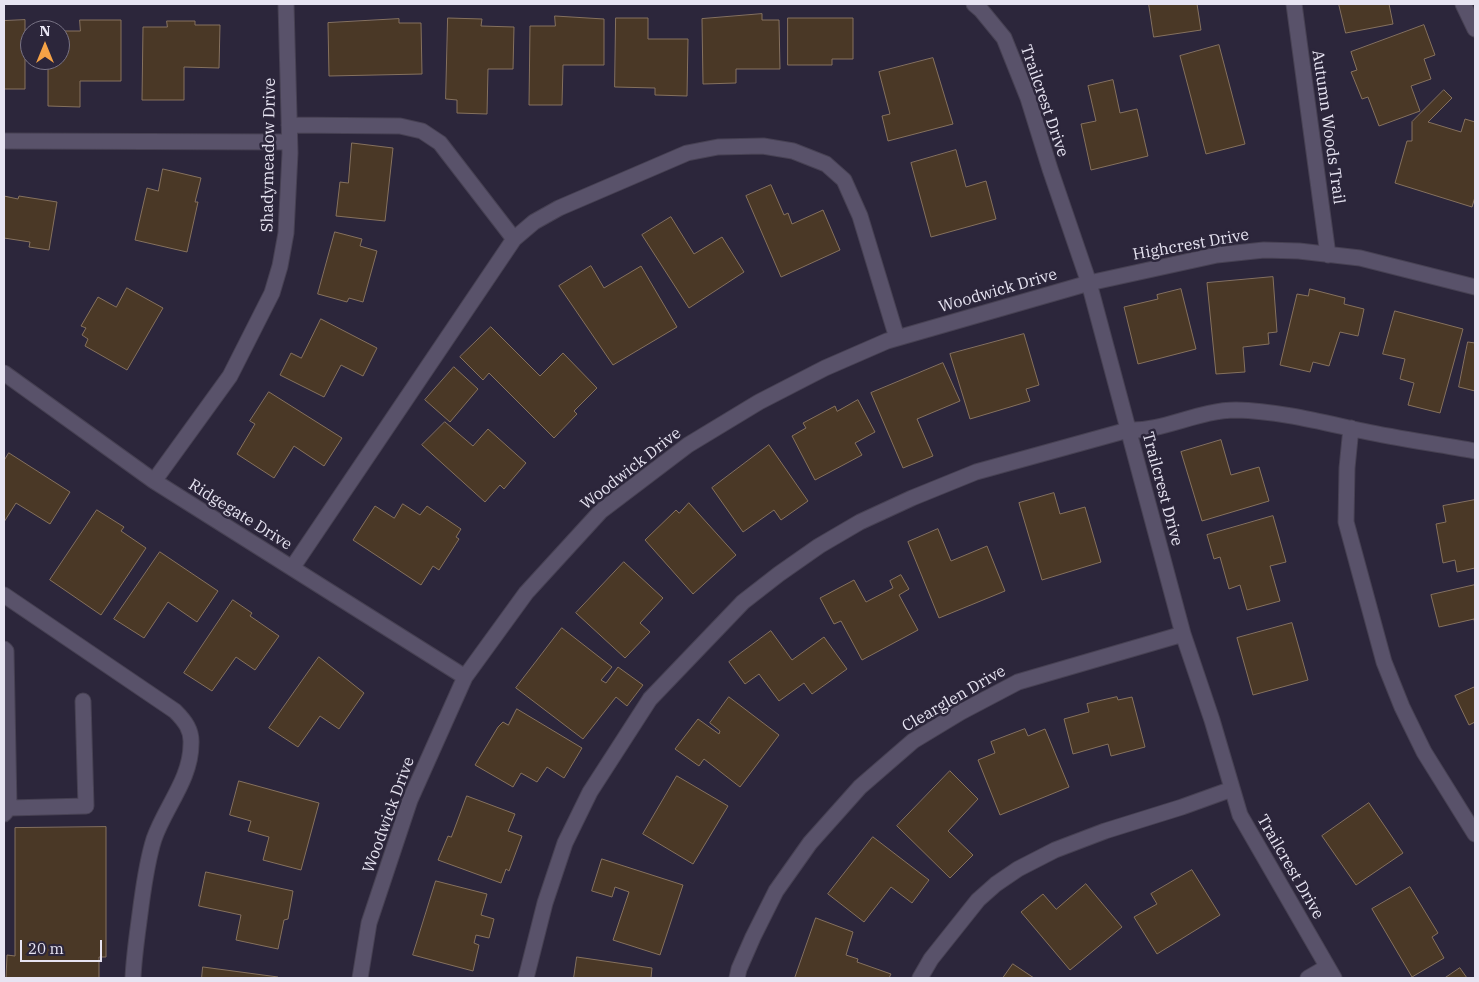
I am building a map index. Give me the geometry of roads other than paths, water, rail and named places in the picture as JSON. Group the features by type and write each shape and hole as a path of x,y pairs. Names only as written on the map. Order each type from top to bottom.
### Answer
{"street":[{"name":"Shadymeadow Drive","path":"154,481 230,376 272,293 280,266 286,233 289,142 286,4"},
{"name":"Trailcrest Drive","path":"974,4 1004,38 1028,98 1089,284 1182,634 1212,720 1240,814 1330,973"},
{"name":"Autumn Woods Trail","path":"1294,4 1328,255"},
{"path":"1463,4 1475,29"},
{"path":"289,125 400,126 422,131 440,142 514,239"},
{"path":"4,141 289,142"},
{"path":"292,568 514,239 534,222 559,208 687,153 718,147 763,146 793,151 826,164 844,180 860,216 897,338"},
{"name":"Highcrest Drive","path":"1089,284 1217,255 1264,250 1299,251 1360,258 1475,287"},
{"name":"Woodwick Drive","path":"360,978 369,923 410,800 465,677 526,593 601,511 688,446 759,402 825,368 897,338 1089,284"},
{"name":"Ridgegate Drive","path":"4,373 154,481 465,677"},
{"path":"526,978 545,903 565,843 590,792 650,699 743,602 819,546 860,522 976,472 1128,430 1140,431 1202,414 1235,410 1285,414 1475,451"},
{"path":"1351,428 1347,468 1346,522 1384,662 1402,707 1424,752 1475,834"},
{"path":"4,595 175,711 184,720 191,732 189,760 180,786 154,838 149,859 134,951 133,978"},
{"name":"Clearglen Drive","path":"737,978 753,937 776,891 810,843 860,786 913,741 961,712 1018,682 1182,634"},
{"path":"4,650 6,651 6,811 86,806 83,701"},
{"path":"920,978 931,959 978,900 996,884 1018,869 1055,850 1097,834 1232,789"},
{"path":"1308,978 1330,973"}]}
